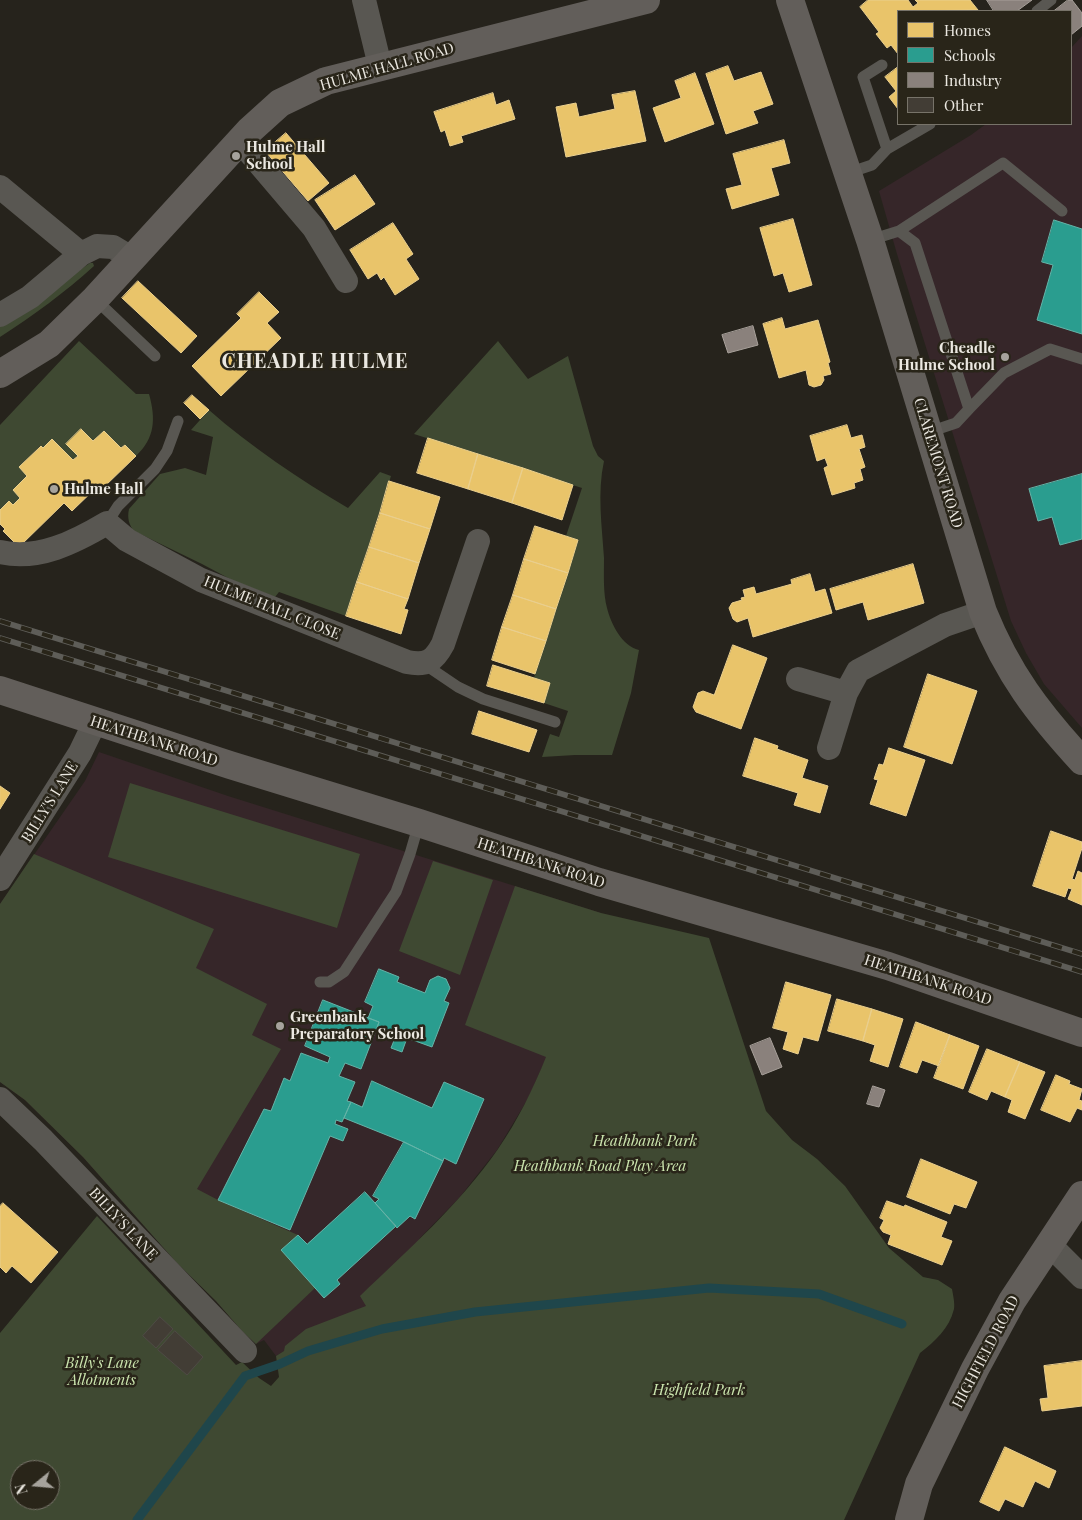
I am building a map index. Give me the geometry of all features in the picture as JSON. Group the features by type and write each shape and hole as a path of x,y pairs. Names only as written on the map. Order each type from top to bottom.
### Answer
{"street":[{"path":"364,0 380,66"},
{"name":"HULME HALL ROAD","path":"0,374 49,344 134,258 240,141 280,104 326,81 646,0"},
{"name":"CLAREMONT ROAD","path":"790,0 870,240 983,612 995,641 1024,691 1082,761"},
{"path":"240,141 314,228 346,280"},
{"path":"0,187 81,254"},
{"path":"0,315 30,297 81,254 97,246 113,247 134,258"},
{"path":"0,552 13,555 45,551 78,540 107,523"},
{"name":"HULME HALL CLOSE","path":"107,523 127,540 201,580 407,662 424,664"},
{"path":"424,664 437,655 443,644 478,541"},
{"path":"829,748 846,693 858,671 945,625 983,612"},
{"path":"798,679 846,693"},
{"name":"HEATHBANK ROAD","path":"0,690 599,882 888,966 1082,1033"},
{"name":"BILLY'S LANE","path":"0,879 80,753 96,722"},
{"name":"BILLY'S LANE","path":"0,1099 56,1154 245,1351"},
{"name":"HIGHFIELD ROAD","path":"909,1520 919,1484 960,1399 1012,1301 1082,1194"},
{"path":"1050,1244 1082,1277"}],"lane":[{"path":"1037,10 1051,0"},
{"path":"882,65 863,77 887,149"},
{"path":"848,173 872,165 887,149 928,125"},
{"path":"870,240 899,231 1003,163 1062,211"},
{"path":"899,231 915,243 969,408"},
{"path":"95,299 155,356"},
{"path":"929,432 956,423 1004,373 1050,349 1082,359"},
{"path":"107,523 118,506 155,469 171,443 178,421"},
{"path":"424,664 458,688 483,699 555,722"},
{"path":"320,982 329,982 344,972 396,892 419,823"}],"shaded area":[{"name":"Cheadle Hulme School","path":"1082,36 1082,728 1044,684 1026,653 1011,621 879,191 985,125 1072,125 1072,47"},
{"name":"Greenbank Preparatory School","path":"99,752 228,796 601,913 574,996 529,1097 497,1150 459,1198 420,1238 377,1321 303,1340 276,1356 264,1340 256,1344 177,1263 83,1157 25,1100 0,1082 0,904 85,781"}],"green space":[{"path":"90,263 93,263 94,266 37,312 0,337 0,325"},
{"path":"79,341 136,394 149,394 153,420 147,442 136,456 125,445 121,448 104,431 93,441 81,429 78,456 73,460 52,439 43,448 40,446 19,467 27,476 13,490 20,498 13,505 0,510 0,425"},
{"path":"498,341 528,379 568,356 593,446 598,456 604,461 600,497 606,602 611,621 618,634 627,644 639,650 631,693 612,755 542,757 550,734 559,737 568,711 544,703 550,683 534,678 578,540 566,536 582,488 414,434"},
{"path":"209,410 276,462 348,508 380,472 391,476 346,616 279,592 275,597 232,580 132,529 128,518 129,509 160,474 185,468 206,475 213,437 191,430"},
{"path":"130,783 360,854 337,928 108,857"},
{"path":"34,854 214,929 196,968 267,1004 252,1035 281,1049 197,1189 298,1235 281,1250 315,1288 256,1344 177,1263 83,1157 25,1100 0,1082 0,904"},
{"path":"433,861 493,880 460,975 399,951"},
{"path":"515,886 601,913 709,938 766,1111 792,1140 817,1159 845,1186 889,1248 923,1277 938,1280 952,1289 954,1307 949,1323 936,1339 920,1353 844,1520 0,1520 0,1333 97,1216 236,1365 242,1362 271,1386 279,1377 276,1356 284,1351 285,1346 306,1329 366,1306 360,1296 433,1226 467,1189 498,1149 519,1116 546,1057 465,1025"}],"building: Homes":[{"path":"868,0 908,0 913,7 918,3 915,0 970,0 978,10 897,10 897,53 891,45 887,48 876,34 879,32 860,7"},
{"path":"728,66 734,81 761,72 773,104 753,111 758,123 726,134 706,74"},
{"path":"897,68 897,108 889,97 896,91 885,77"},
{"path":"695,73 714,124 665,142 653,108 681,98 675,81"},
{"path":"635,91 646,141 566,157 556,107 576,103 579,117 615,109 612,95"},
{"path":"493,93 496,105 509,100 515,119 461,136 463,142 450,146 445,130 441,132 434,112"},
{"path":"286,133 329,183 308,201 265,151"},
{"path":"784,140 790,163 771,168 779,195 732,209 726,189 742,185 733,154"},
{"path":"355,175 375,204 335,230 315,200"},
{"path":"793,219 812,285 789,292 783,273 774,276 760,228"},
{"path":"393,223 413,254 406,259 419,279 395,295 384,277 381,280 377,273 368,279 350,250"},
{"path":"138,281 197,336 181,353 122,298"},
{"path":"259,292 279,312 267,323 281,338 221,396 192,366 241,318 237,314"},
{"path":"782,318 785,329 818,320 830,362 828,363 831,374 823,376 824,380 821,385 814,387 809,385 806,370 779,378 763,324"},
{"path":"192,395 209,410 200,419 184,403"},
{"path":"847,425 851,438 862,435 865,447 859,449 865,467 860,469 863,480 854,483 855,488 832,495 824,468 828,466 825,458 817,461 810,436"},
{"name":"Hulme Hall","path":"81,429 93,441 104,431 121,448 125,445 136,456 103,488 100,484 72,511 64,503 19,547 3,531 5,529 0,524 0,510 9,501 13,505 20,498 13,490 27,476 19,467 41,446 43,448 52,439 73,460 78,456 66,444"},
{"path":"428,438 478,454 468,489 417,473"},
{"path":"478,454 523,468 512,503 468,489"},
{"path":"523,468 573,485 562,520 512,503"},
{"path":"389,481 440,497 430,529 380,513"},
{"path":"380,513 430,529 419,563 369,547"},
{"path":"535,526 578,540 568,573 524,559"},
{"path":"369,547 419,563 408,599 357,582"},
{"path":"524,559 568,573 556,609 513,595"},
{"path":"913,564 924,603 868,620 863,602 836,610 830,589"},
{"path":"810,574 815,592 825,589 832,613 753,637 748,618 737,622 733,619 729,608 732,603 745,597 743,590 754,587 756,594 792,584 791,580"},
{"path":"357,582 408,599 404,609 408,610 401,634 346,616"},
{"path":"513,595 556,609 546,641 502,627"},
{"path":"502,627 546,641 535,674 492,660"},
{"path":"733,645 767,658 741,729 696,712 693,707 698,693 703,691 714,695"},
{"path":"493,665 550,683 544,703 487,686"},
{"path":"928,674 977,691 952,764 904,747"},
{"path":"479,711 537,730 529,752 472,734"},
{"path":"755,738 778,746 777,749 808,760 802,778 828,786 820,813 794,805 798,793 743,776"},
{"path":"889,748 925,760 906,816 870,804 878,780 874,779 879,764 883,765"},
{"path":"0,786 10,793 0,809"},
{"path":"1051,831 1082,842 1082,848 1072,879 1075,880 1078,871 1082,873 1082,905 1068,899 1072,889 1068,888 1065,897 1033,886"},
{"path":"786,982 831,995 818,1041 803,1037 798,1054 783,1049 788,1032 773,1028"},
{"path":"837,999 872,1009 863,1041 828,1031"},
{"path":"872,1009 903,1019 888,1067 870,1061 875,1045 863,1041"},
{"path":"916,1022 950,1035 939,1066 922,1060 917,1073 900,1067"},
{"path":"950,1035 979,1046 963,1089 934,1078"},
{"path":"987,1049 1020,1062 1005,1097 991,1091 987,1100 969,1092"},
{"path":"1020,1062 1045,1072 1025,1119 1008,1112 1012,1100 1005,1097"},
{"path":"1056,1075 1070,1081 1069,1084 1082,1089 1079,1100 1082,1101 1082,1110 1077,1108 1070,1122 1041,1110"},
{"path":"921,1159 977,1182 966,1208 954,1204 950,1214 907,1197"},
{"path":"887,1201 904,1207 905,1205 947,1222 941,1237 952,1241 942,1265 888,1244 891,1235 883,1232 880,1228 884,1220 880,1218"},
{"path":"3,1203 58,1252 31,1283 12,1266 6,1273 0,1267 0,1206"},
{"path":"1082,1361 1082,1406 1042,1411 1040,1399 1048,1398 1044,1366"},
{"path":"1005,1447 1056,1471 1049,1488 1035,1481 1023,1507 1005,1499 999,1511 980,1502"}],"building: Schools":[{"path":"1054,220 1082,229 1082,334 1037,320 1053,265 1042,262"},
{"path":"1082,474 1082,539 1060,545 1052,517 1038,521 1029,489"},
{"path":"379,969 399,977 397,982 425,993 430,980 438,976 446,979 450,988 444,1001 449,1003 432,1047 407,1038 402,1052 391,1048 395,1038 376,1031 379,1022 368,1018 373,1006 365,1002"},
{"path":"323,1000 379,1022 361,1069 345,1063 339,1076 355,1082 347,1101 351,1102 342,1122 336,1120 335,1124 348,1129 343,1141 330,1136 290,1230 218,1200 264,1109 271,1111 284,1078 290,1081 301,1053 328,1063 330,1057 305,1046"},
{"path":"372,1081 432,1108 444,1082 484,1099 456,1164 444,1158 443,1161 404,1142 344,1118 351,1102 362,1107"},
{"path":"404,1142 443,1161 415,1219 410,1216 397,1228 375,1203 379,1199 373,1196"},
{"path":"365,1192 396,1226 337,1280 340,1284 324,1298 281,1250 298,1235 307,1244"}],"building: Industry":[{"path":"987,0 1032,0 1018,10 993,10"},
{"path":"1068,0 1072,0 1082,13 1082,26 1072,34 1072,10 1055,10"},
{"path":"753,326 758,345 728,353 722,335"},
{"path":"770,1038 782,1067 762,1075 750,1046"},
{"path":"873,1086 885,1090 879,1107 867,1104"}],"building: Other":[{"path":"160,1317 173,1329 156,1348 143,1336"},
{"path":"175,1331 203,1357 187,1375 158,1350"}],"waterway":[{"path":"137,1520 245,1376 280,1364 308,1351 382,1329 475,1312 709,1288 819,1294 902,1324"}],"railway":[{"path":"0,621 1082,954"},
{"path":"0,638 1082,972"}],"place":[{"name":"Hulme Hall School","path":"236,156"},
{"name":"Cheadle Hulme School","path":"1005,357"},
{"name":"Hulme Hall","path":"54,489"},
{"name":"Greenbank Preparatory School","path":"280,1026"}],"district":[{"name":"CHEADLE HULME","path":"315,362"}],"park label":[{"name":"Heathbank Park","path":"645,1141"},
{"name":"Heathbank Road Play Area","path":"600,1166"},
{"name":"Billy's Lane Allotments","path":"102,1372"},
{"name":"Highfield Park","path":"699,1390"}]}
